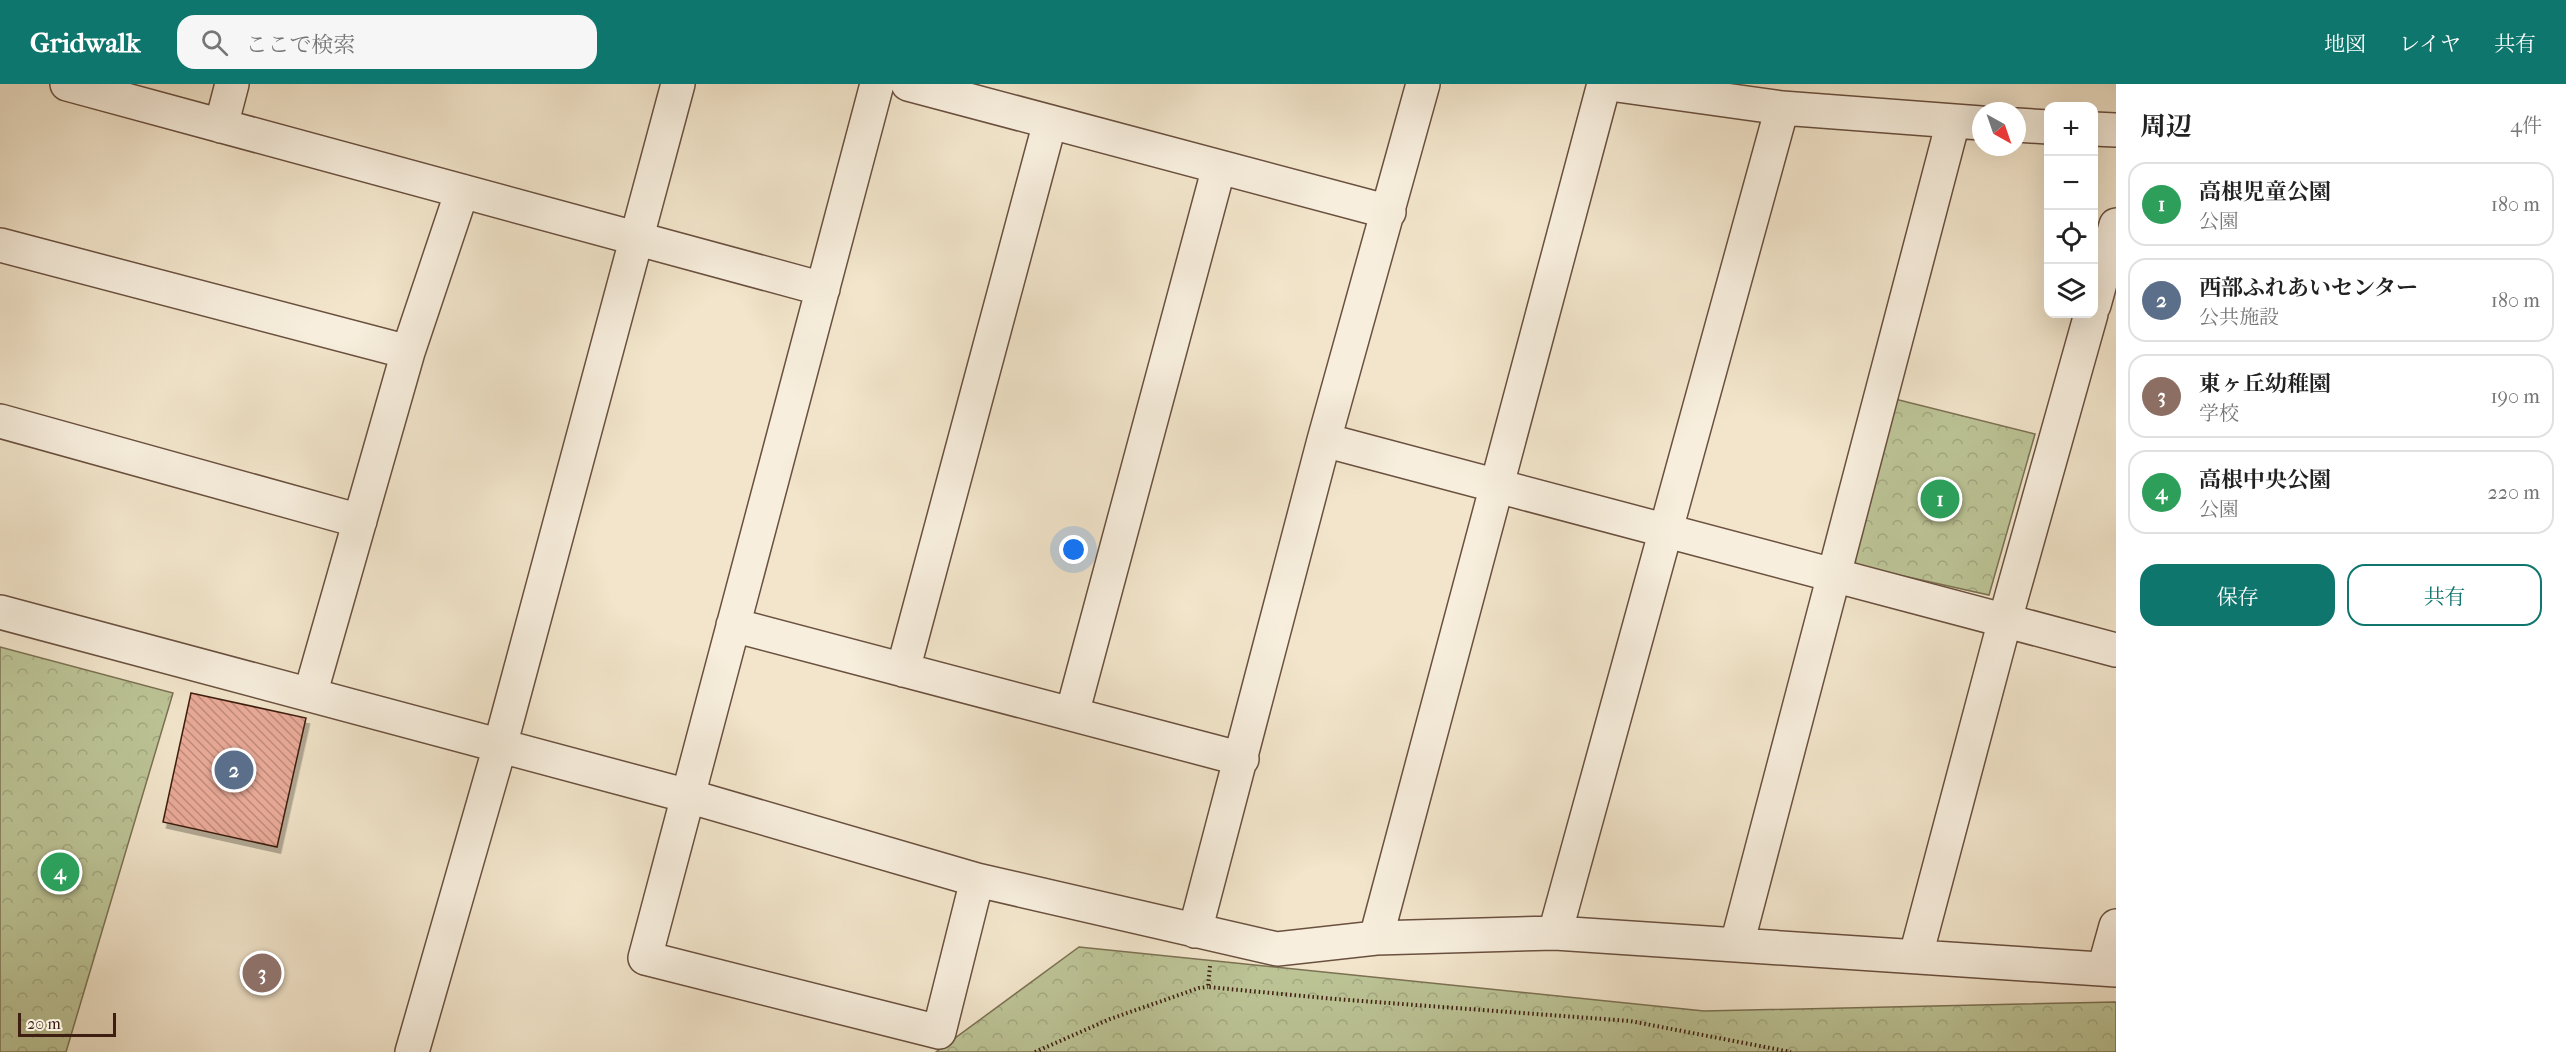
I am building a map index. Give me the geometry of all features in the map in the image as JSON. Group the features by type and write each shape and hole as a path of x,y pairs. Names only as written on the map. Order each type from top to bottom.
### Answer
{"street":[{"path":"67,84 823,289"},
{"path":"221,126 232,84"},
{"path":"412,1052 501,746 678,84"},
{"path":"877,84 645,958 939,1032 977,880"},
{"path":"908,84 1389,212"},
{"path":"1205,933 1242,759 1324,440 1423,84"},
{"path":"1376,938 1604,84"},
{"path":"1610,84 1782,108 1967,122 1833,575 1737,944"},
{"path":"1555,933 1782,108"},
{"path":"903,670 1050,122"},
{"path":"2026,126 2044,127"},
{"path":"2098,129 2116,130"},
{"path":"1072,714 1219,166"},
{"path":"310,695 408,352 462,191"},
{"path":"2098,290 2116,225"},
{"path":"0,245 408,352"},
{"path":"1916,955 2005,620 2090,318"},
{"path":"0,421 360,520"},
{"path":"1324,440 2116,650"},
{"path":"0,612 688,796 977,880 1277,949 1376,938 1555,933 1916,955 2110,970 2116,926"},
{"path":"733,625 1242,759"}],"path":[{"path":"1205,933 1208,987"},
{"path":"1035,1052 1110,1019 1199,988 1208,987 1630,1021 1791,1052"}],"green space":[{"path":"1887,397 2035,434 1989,595 1849,564"},
{"path":"0,647 173,693 66,1052 0,1052"},
{"path":"1079,947 1704,1011 2116,1002 2116,1052 936,1052"}],"building":[{"path":"191,693 306,718 277,847 163,822"}],"place":[{"name":"高根児童公園","path":"1940,499"},
{"name":"西部ふれあいセンター","path":"234,770"},
{"name":"高根中央公園","path":"60,872"},
{"name":"東ヶ丘幼稚園","path":"262,973"}]}
